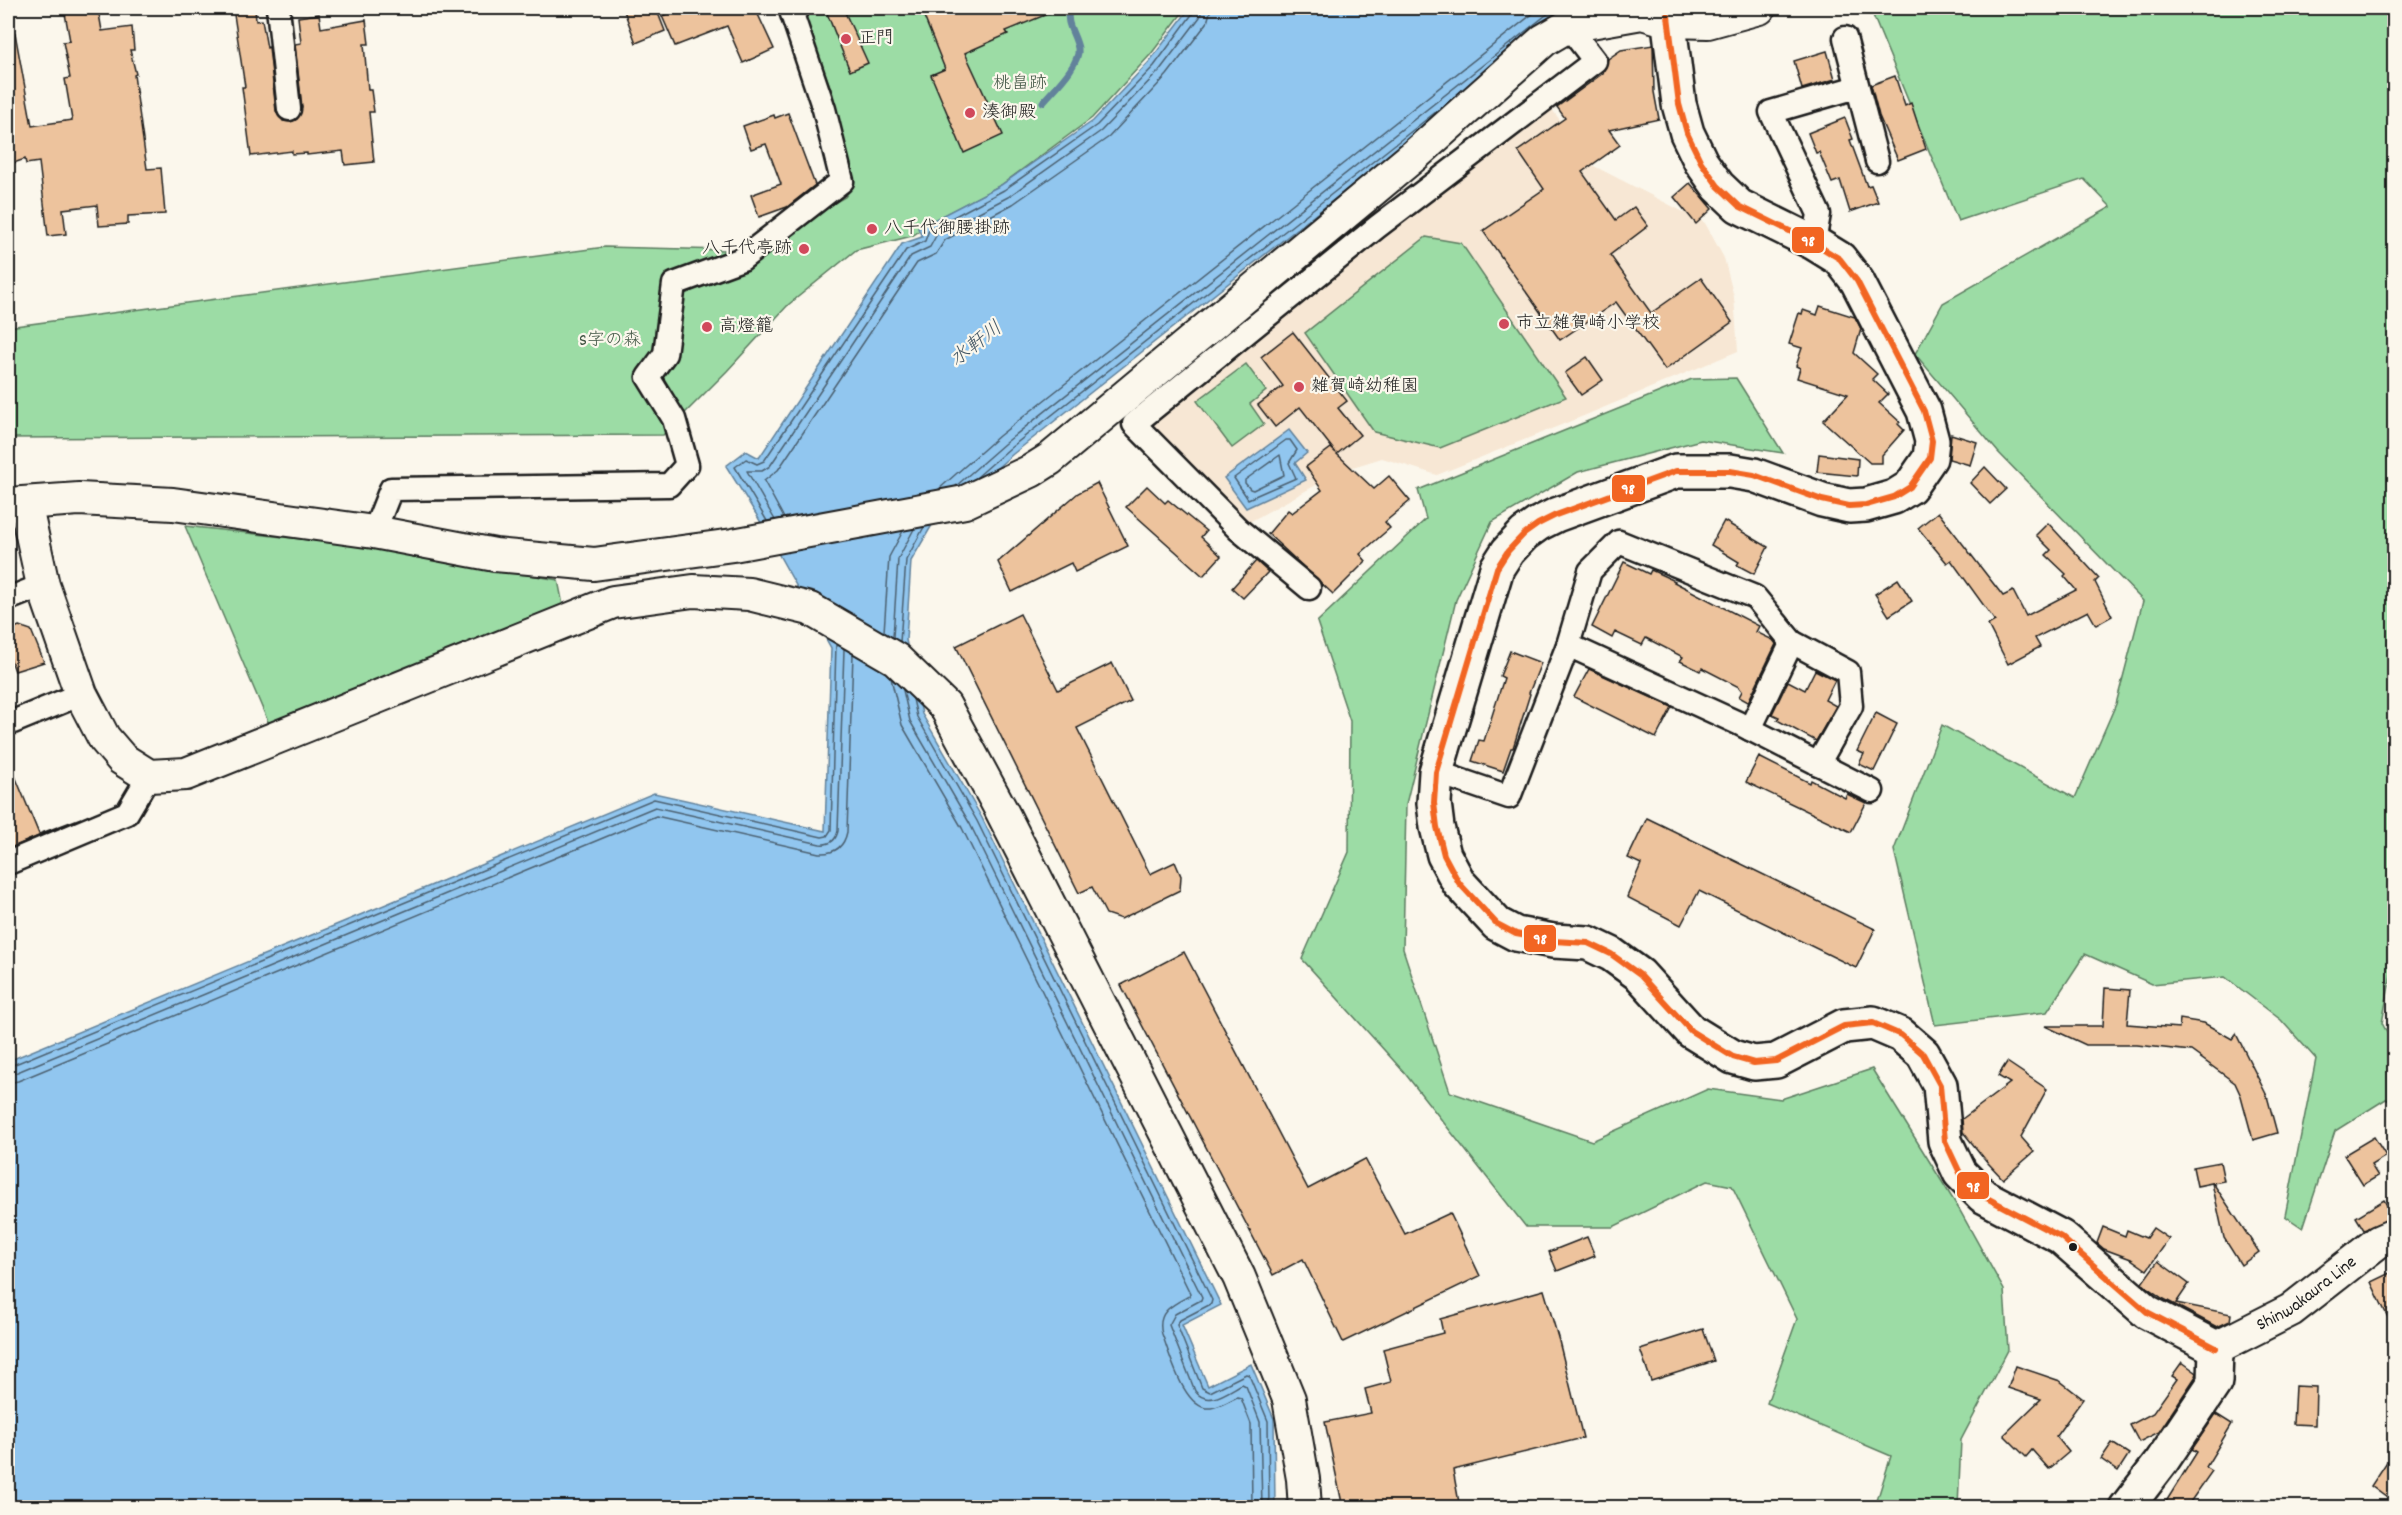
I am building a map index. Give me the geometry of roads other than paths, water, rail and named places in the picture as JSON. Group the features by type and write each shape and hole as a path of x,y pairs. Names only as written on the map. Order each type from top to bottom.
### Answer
{"main road":[{"path":"1668,14 1679,104 1687,133 1701,162 1718,186 1739,206 1814,243 1840,259 1857,281 1924,411 1932,441 1930,458 1910,487 1894,497 1866,506 1849,506 1793,490 1754,475 1708,469 1676,471 1556,515 1538,524 1508,551 1497,568 1436,772 1434,803 1444,855 1459,883 1497,924 1516,934 1553,941 1588,943 1611,954 1640,975 1691,1031 1733,1057 1754,1063 1776,1061 1844,1026 1873,1023 1901,1035 1923,1054 1940,1085 1945,1141 1960,1173 1983,1196 2061,1237 2147,1312 2216,1348 2215,1382 2162,1461 2126,1508"}],"street":[{"path":"278,8 289,109"},
{"path":"374,532 391,489 669,485 687,465 674,419 648,377 665,354 674,284 742,259 842,181 825,109 791,11 798,8"},
{"path":"1305,1508 1303,1479 1289,1399 1239,1277 1000,808 945,706 896,659 810,609 749,594 693,591 613,602 186,774 149,776 122,759 104,738 81,694 16,503 79,500 173,504 374,532 495,555 594,564 733,545 965,502 1031,471 1050,459 1416,154 1544,40 1576,17 1642,13 1668,14 1708,22 1759,8"},
{"path":"1309,588 1238,529 1134,424 1595,61 1576,17"},
{"path":"1845,38 1876,161"},
{"path":"1814,243 1820,214 1771,112 1857,87"},
{"path":"1416,154 1440,184"},
{"path":"1436,772 1509,797 1568,645 1590,571 1619,542 1755,597 1792,642 1848,672 1851,706 1818,764"},
{"path":"8,599 43,585"},
{"path":"1750,729 1792,642"},
{"path":"1568,645 1750,729 1872,791"},
{"path":"8,724 81,694"},
{"path":"8,863 127,813 149,776"},
{"name":"Shinwakaura Line","path":"2216,1348 2291,1310 2378,1242 2394,1235"}],"water":[{"name":"水軒川","path":"1190,8 1576,8 1013,454 932,525 911,561 906,640 922,714 982,818 1221,1305 1182,1325 1208,1386 1251,1364 1274,1419 1275,1507 8,1508 8,1061 654,793 825,831 831,648 756,514 726,466 746,451 759,458 902,244 922,237 918,228 1001,185 1093,121 1149,62"},
{"path":"1289,430 1307,453 1295,463 1306,480 1246,508 1224,478"}],"waterway":[{"path":"1043,102 1071,69 1078,54 1077,43 1068,19 1069,8"}],"place":[{"name":"正門","path":"846,39"},
{"name":"湊御殿","path":"970,113"},
{"name":"八千代御腰掛跡","path":"872,229"},
{"name":"八千代亭跡","path":"804,249"},
{"name":"市立雑賀崎小学校","path":"1504,324"},
{"name":"高燈籠","path":"707,327"},
{"name":"雑賀崎幼稚園","path":"1299,387"}],"park label":[{"name":"桃畠跡","path":"1020,84"},
{"name":"S字の森","path":"610,341"}]}
